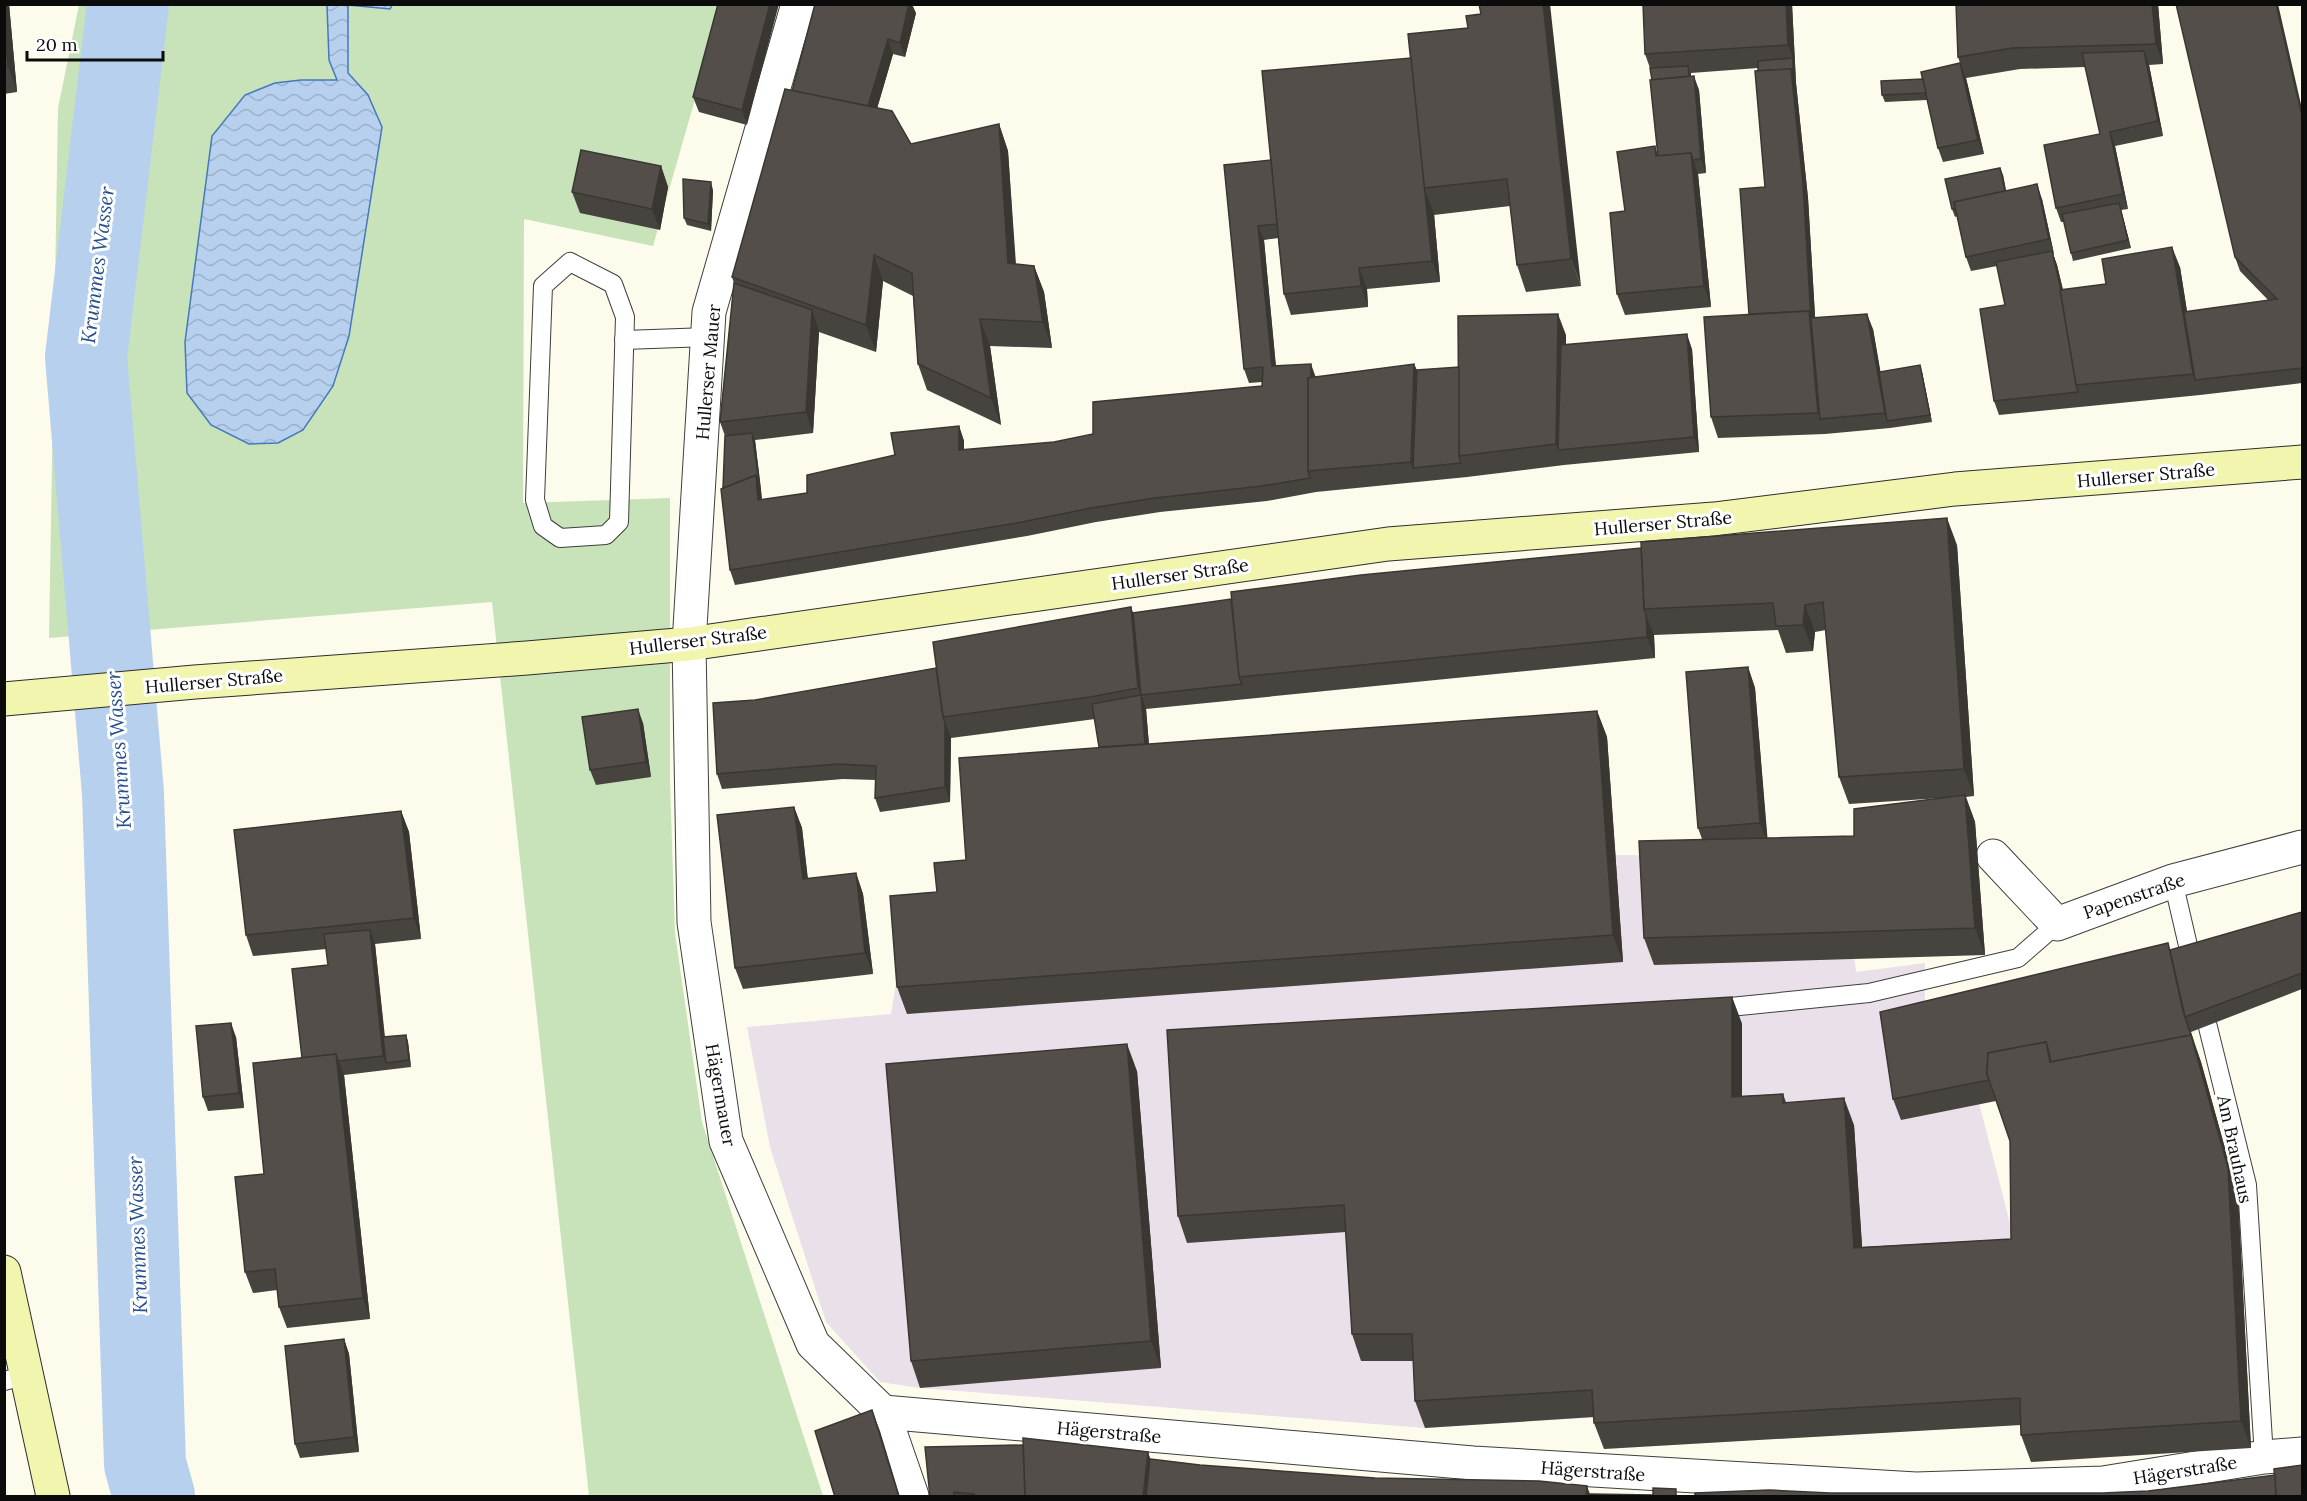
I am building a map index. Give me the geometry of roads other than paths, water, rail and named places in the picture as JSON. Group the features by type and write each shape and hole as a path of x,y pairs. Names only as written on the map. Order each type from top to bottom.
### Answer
{"main road":[{"name":"Hullerser Straße","path":"4,699 689,644 1388,544 1714,519 1955,489 2302,462"},
{"path":"4,1272 16,1378 53,1497"}],"street":[{"name":"Hullerser Mauer","path":"689,644 709,312 798,4"},
{"name":"Hägermauer","path":"689,644 694,922 726,1141 813,1344 883,1412 912,1497"},
{"name":"Papenstraße","path":"2057,924 2173,881 2302,847"},
{"path":"1993,856 2057,924"},
{"name":"Hägerstraße","path":"883,1412 1473,1463 1684,1486 1916,1489 2092,1484 2264,1457 2302,1454"}],"lane":[{"path":"570,262 613,284 625,317 624,340 619,522 606,535 560,538 543,526 535,500 543,286 570,262"},
{"path":"624,340 708,337"},
{"name":"Am Brauhaus","path":"2173,881 2247,1185 2264,1457"},
{"path":"1695,1010 1869,993 2018,958 2057,924"}],"water":[{"path":"327,5 348,5 348,73 368,95 382,127 349,336 333,386 303,430 278,443 249,444 211,425 187,393 185,342 212,136 245,95 275,83 337,80 329,60"},
{"path":"348,5 392,5 390,9"}],"waterway":[{"name":"Krummes Wasser","path":"128,4 86,357 123,793 145,1464 154,1496"}]}
